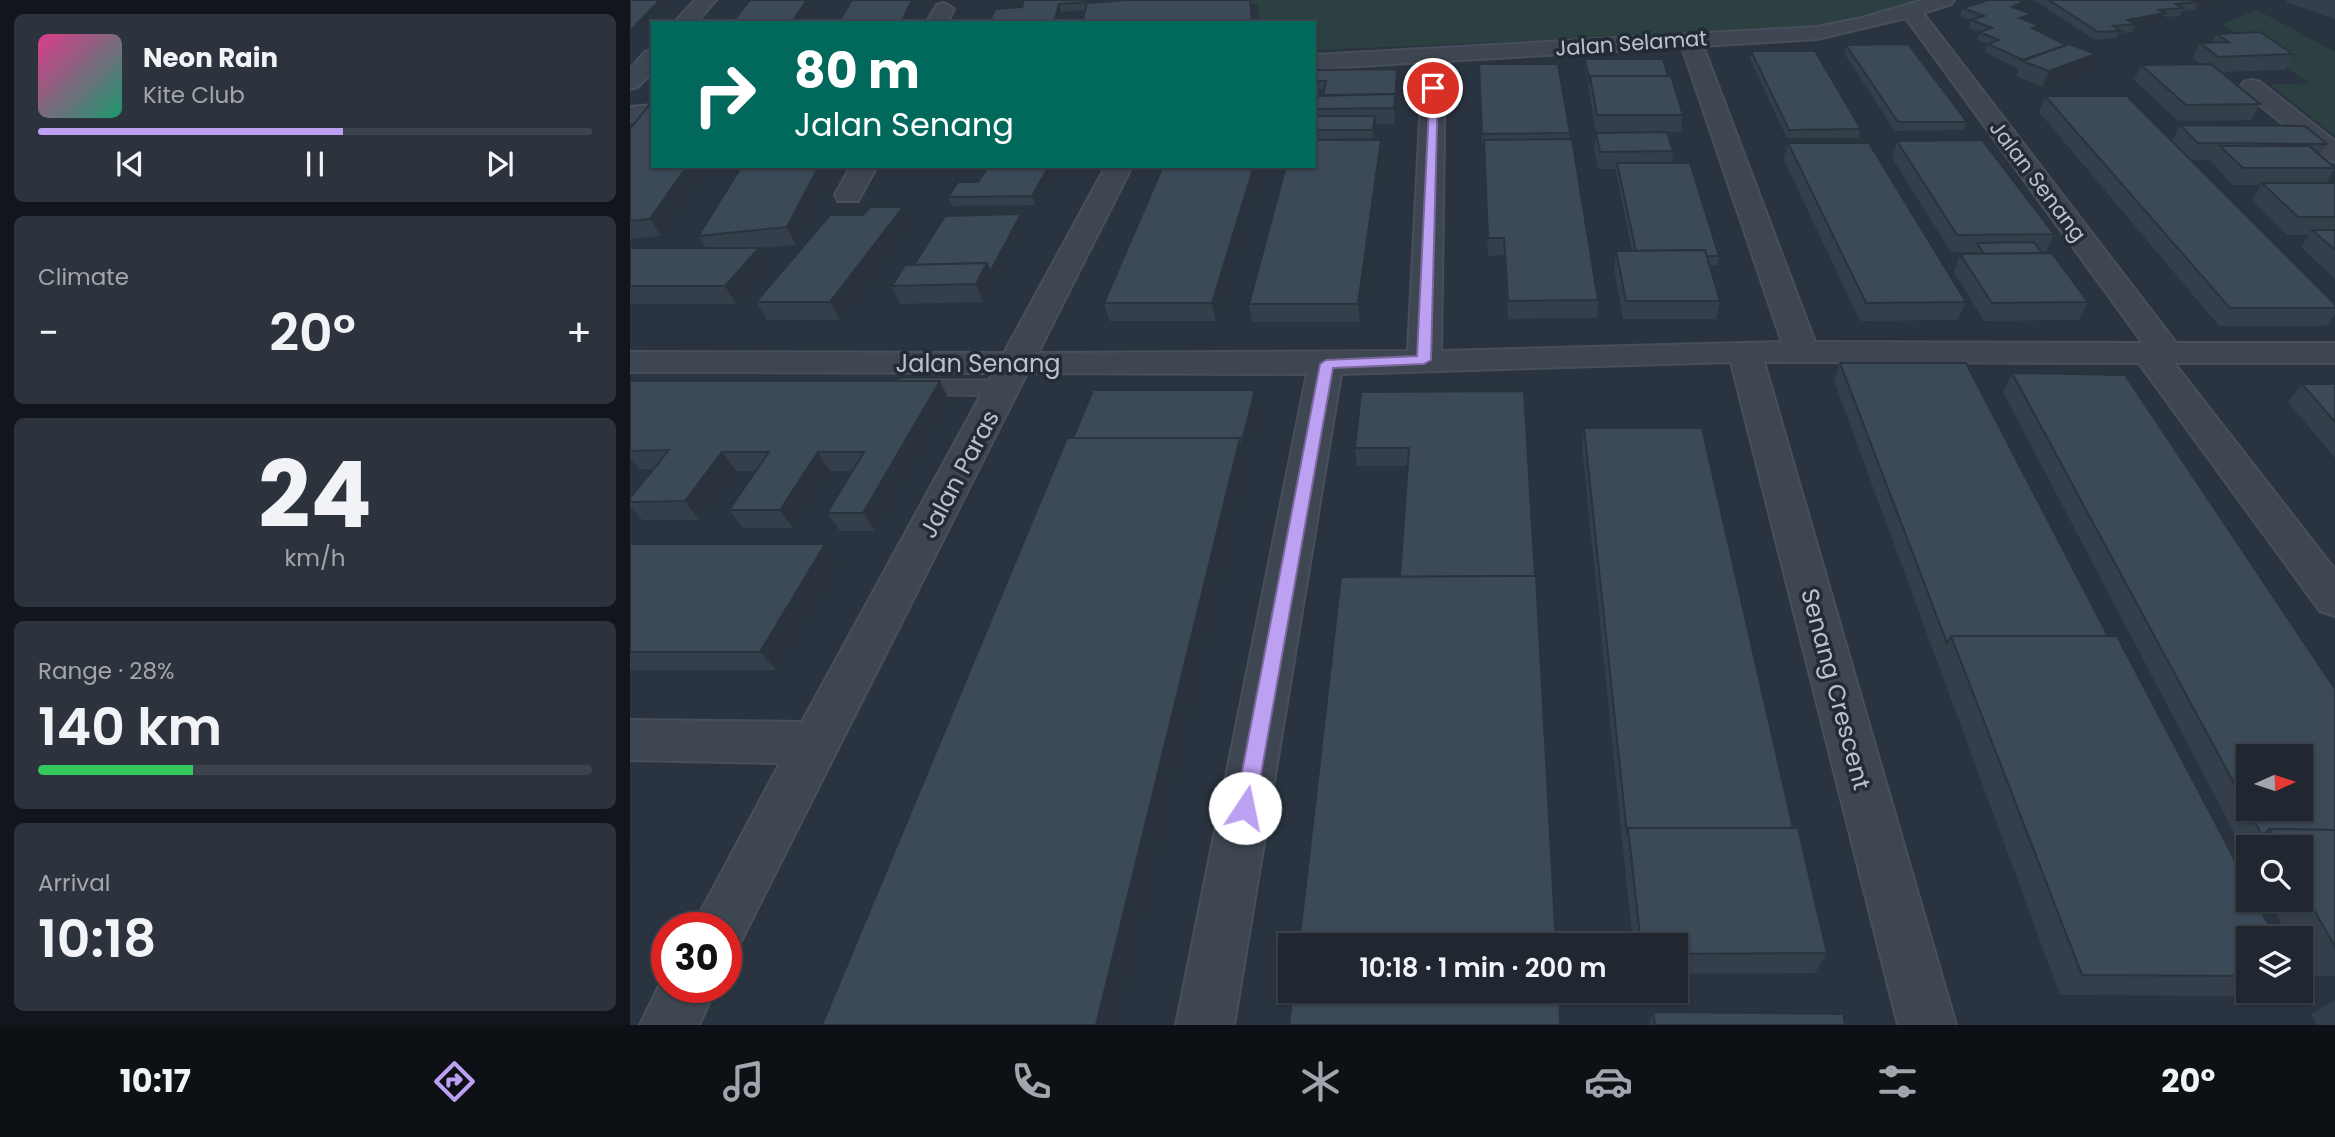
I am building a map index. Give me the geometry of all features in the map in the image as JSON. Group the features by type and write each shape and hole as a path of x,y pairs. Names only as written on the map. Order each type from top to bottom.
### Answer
{"street":[{"path":"686,21 706,0"},
{"name":"Jalan Selamat","path":"1316,62 1434,57 1689,38 1831,31 1866,24 1944,0"},
{"name":"Jalan Senang","path":"1910,9 2158,353"},
{"path":"1689,38 1802,352"},
{"path":"1424,360 1434,57"},
{"path":"630,82 651,59"},
{"path":"2252,87 2335,154"},
{"path":"630,114 651,112"},
{"path":"848,195 862,168"},
{"name":"Jalan Paras","path":"727,912 813,743 1012,376 1118,168"},
{"name":"Jalan Senang","path":"630,362 1012,376 1424,360 1745,352 2335,353"},
{"name":"Senang Crescent","path":"1745,352 1927,1025"},
{"path":"2158,353 2335,600"},
{"path":"1205,1025 1326,364"},
{"path":"630,740 813,743"},
{"path":"669,1025 680,1003"}],"lane":[{"path":"877,388 1012,376"}],"green space":[{"path":"1107,0 1924,0 1855,21 1815,29 1316,50 1316,21 1259,21 1258,4 1104,14"},
{"path":"2257,10 2335,52 2335,136 2271,85 2309,83 2222,24"}],"building":[{"path":"630,0 660,0 630,31"},
{"path":"750,0 807,0 792,21 734,21"},
{"path":"852,0 912,0 902,21 839,21"},
{"path":"1024,0 1089,0 1059,4 1055,21 990,21 995,9 1022,7"},
{"path":"1127,0 1250,0 1252,21 1082,21 1087,3"},
{"path":"1988,0 2024,2 2012,7 2032,14 2020,18 2040,26 2032,28 2066,45 2023,60 1988,44 1999,40 1979,32 1992,28 1971,20 1984,16 1963,8"},
{"path":"2049,0 2198,2 2176,4 2183,8 2159,10 2165,13 2128,20 2136,24 2113,26 2121,31 2098,32"},
{"path":"2260,32 2293,54 2218,57 2200,43 2229,42 2217,34"},
{"path":"1908,44 1967,122 1898,122 1846,45"},
{"path":"2069,44 2096,54 2049,71 2022,61"},
{"path":"1751,51 1815,51 1861,129 1789,130"},
{"path":"1585,59 1663,59 1668,76 1590,76 1590,83"},
{"path":"1479,64 1558,64 1570,133 1482,134"},
{"path":"2211,64 2260,104 2186,105 2141,65"},
{"path":"1397,69 1395,102 1395,94 1323,95 1326,81 1316,81 1316,70"},
{"path":"1590,76 1671,76 1683,115 1597,115"},
{"path":"1395,94 1394,108 1316,109 1316,96"},
{"path":"2045,96 2127,96 2335,304 2335,308 2230,308"},
{"path":"651,104 651,168 686,168 650,219 630,221 630,129"},
{"path":"1316,116 1375,116 1373,130 1316,130"},
{"path":"2180,125 2305,126 2327,144 2198,143"},
{"path":"1667,132 1673,151 1600,152 1596,133"},
{"path":"1572,139 1598,300 1508,301 1504,238 1488,238 1484,140"},
{"path":"1316,140 1381,140 1358,304 1249,304 1285,168 1316,168"},
{"path":"1982,140 2054,234 1957,235 1897,141"},
{"path":"1788,143 1869,143 1966,302 1866,303"},
{"path":"2220,146 2309,146 2335,168 2243,168"},
{"path":"1617,163 1690,163 1719,256 1706,256 1705,250 1636,251"},
{"path":"741,168 818,168 787,227 698,236"},
{"path":"988,168 1048,168 1032,196 948,197 958,182 978,182"},
{"path":"1162,168 1253,168 1212,303 1104,303"},
{"path":"2262,183 2335,183 2335,217 2298,217"},
{"path":"870,207 903,207 830,302 756,302 830,215 863,215"},
{"path":"1021,214 990,272 987,263 914,265 945,216"},
{"path":"2312,230 2335,230 2335,250"},
{"path":"2034,242 2042,253 1984,254 1977,243"},
{"path":"630,248 759,248 725,286 630,286"},
{"path":"1705,250 1720,301 1626,301 1616,251"},
{"path":"2052,253 2088,302 1992,303 1960,254"},
{"path":"987,263 976,284 892,286 905,265"},
{"path":"1840,363 1966,363 2108,636 1951,636 1947,643"},
{"path":"2012,373 2125,375 2335,689 2335,830 2270,829 2262,835 2254,821 2314,821 2314,744 2236,744 2236,787"},
{"path":"630,381 940,381 863,513 827,513 864,452 818,452 780,510 729,510 769,452 722,452 685,501 630,502 630,498 669,450 630,451"},
{"path":"2302,384 2335,384 2335,422"},
{"path":"1093,390 1255,390 1241,445 1238,445 1240,438 1073,438"},
{"path":"1524,391 1535,576 1400,577 1409,448 1355,448 1361,392"},
{"path":"1584,428 1702,428 1793,828 1628,828 1627,834"},
{"path":"1067,438 1240,438 1096,1025 822,1025"},
{"path":"630,544 825,544 760,652 630,652"},
{"path":"1536,576 1555,933 1300,933 1341,577"},
{"path":"1951,636 2117,636 2236,862 2236,912 2262,912 2269,926 2236,926 2236,976 2082,975"},
{"path":"1628,828 1798,828 1827,953 1688,954 1688,933 1640,933"},
{"path":"2270,829 2335,830 2335,947 2313,908 2313,835 2273,835"},
{"path":"1292,1003 1559,1003 1560,1025 1289,1025"},
{"path":"1653,1012 1843,1014 1845,1025 1655,1025"}],"route":[{"path":"1245,808 1326,364 1424,360 1433,88"}]}
